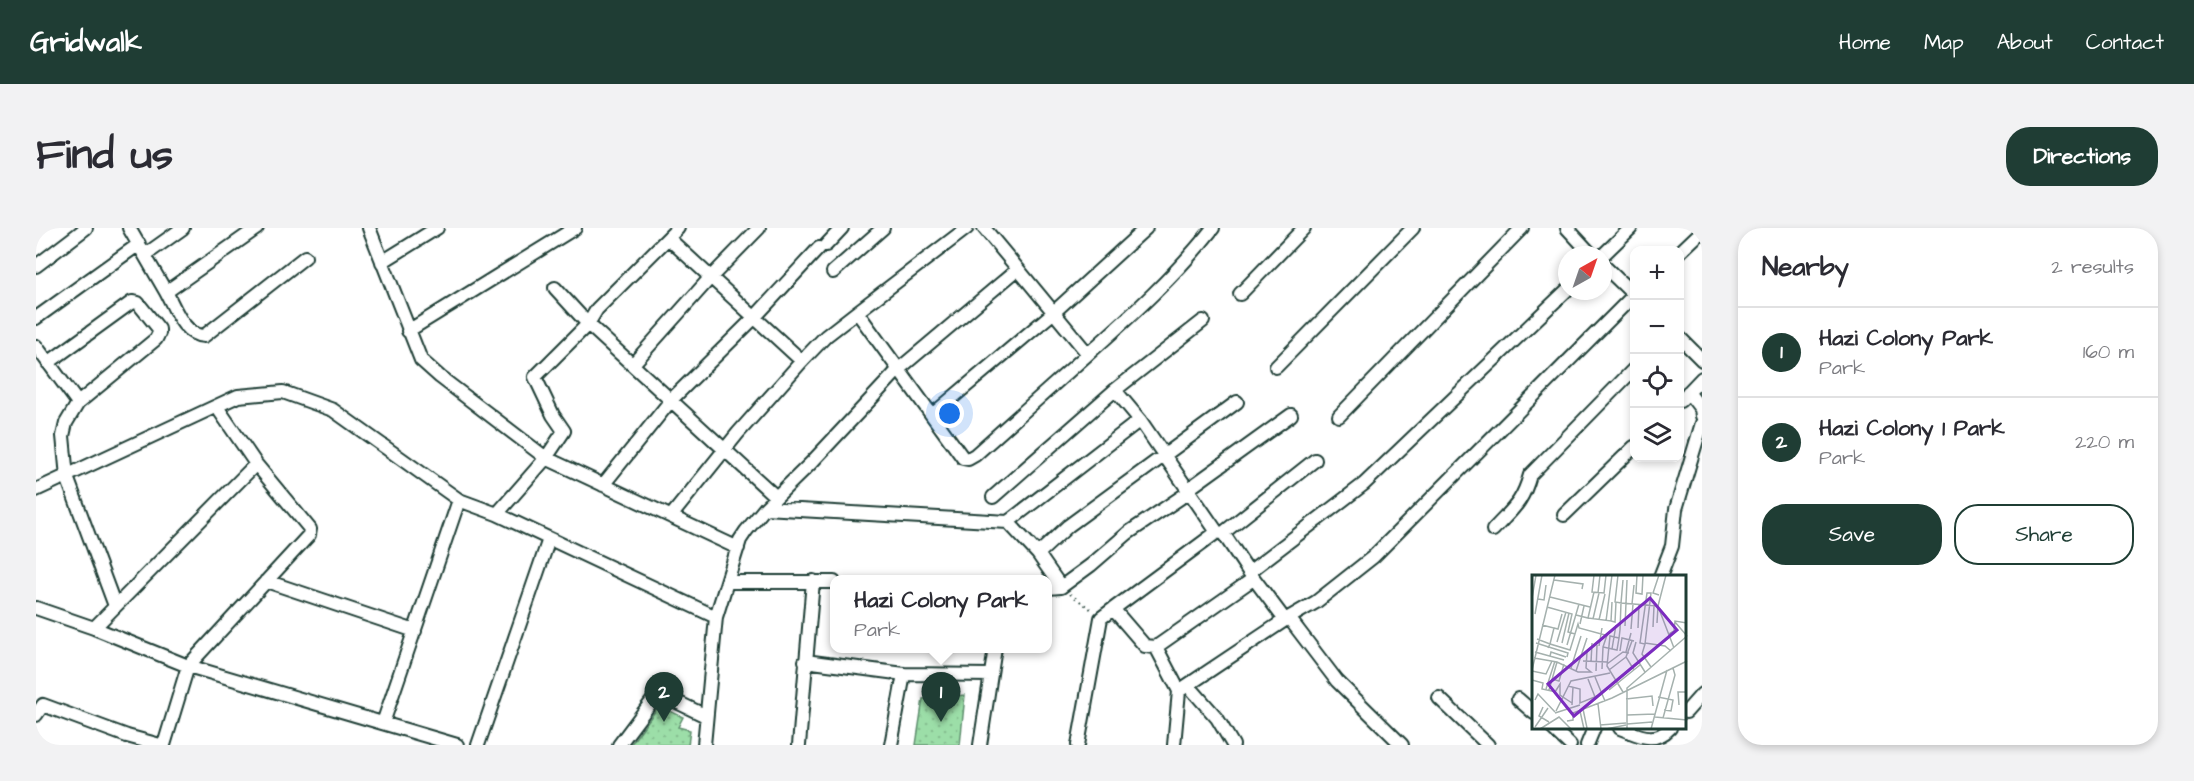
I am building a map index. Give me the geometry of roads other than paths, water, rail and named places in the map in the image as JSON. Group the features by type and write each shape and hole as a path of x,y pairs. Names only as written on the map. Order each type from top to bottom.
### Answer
{"street":[{"path":"36,266 86,228"},
{"path":"129,228 184,325 196,336 204,336 305,257"},
{"path":"36,318 142,250 183,228"},
{"path":"166,292 257,228"},
{"path":"369,228 408,332 421,360 440,377 546,458 672,515 738,548"},
{"path":"382,262 437,228"},
{"path":"408,332 575,228"},
{"path":"497,514 546,458 564,431 553,415 535,377 588,324 597,309 678,228"},
{"path":"633,364 710,278 759,228"},
{"path":"603,485 672,399 842,228"},
{"path":"833,272 883,228"},
{"path":"672,515 724,449 826,336 967,228"},
{"path":"984,228 1088,354"},
{"path":"932,415 1054,312 1146,228"},
{"path":"857,312 963,458 968,459 1154,294 1190,257 1213,228"},
{"path":"1240,294 1304,228"},
{"path":"1276,367 1413,228"},
{"path":"1339,416 1522,228"},
{"path":"1567,228 1584,246"},
{"path":"1612,246 1631,228"},
{"path":"1684,248 1702,231"},
{"path":"668,238 802,361"},
{"path":"704,745 716,617 738,548 746,531 765,508 899,369 1018,269"},
{"path":"1612,274 1630,291"},
{"path":"555,288 588,324 776,497"},
{"path":"1114,609 1145,646 1156,647 1251,576 1364,484 1558,299"},
{"path":"1174,745 1184,688 1316,602 1373,557 1630,299"},
{"path":"48,363 132,302 138,303 159,329 156,339 78,403 66,423 63,436 67,477 115,606"},
{"path":"993,497 1115,390 1203,321"},
{"path":"1684,342 1702,360"},
{"path":"36,346 78,403"},
{"path":"1494,530 1525,494 1530,475 1630,374"},
{"path":"1702,378 1684,397 1701,409 1702,416"},
{"path":"1115,390 1140,420 1188,491 1251,576 1337,681 1402,745"},
{"path":"36,490 238,396 283,392 333,410 459,500 497,514 716,617"},
{"path":"1038,554 1068,526 1237,402"},
{"path":"164,745 188,666 308,537 310,529 256,464 217,407"},
{"path":"1052,588 1061,587 1128,533 1291,415"},
{"path":"765,508 1008,522 1140,420"},
{"path":"1660,575 1672,546 1678,501 1702,423"},
{"path":"1564,515 1630,452"},
{"path":"1078,745 1101,618 1220,533 1315,460"},
{"path":"94,628 256,464"},
{"path":"383,723 459,500"},
{"path":"1008,522 1038,554 1061,587"},
{"path":"478,745 549,539"},
{"path":"267,581 415,631"},
{"path":"798,745 813,581"},
{"path":"727,582 830,582"},
{"path":"36,608 94,628 188,666 457,745"},
{"path":"1156,647 1184,688 1217,718 1233,745"},
{"path":"980,745 994,653"},
{"path":"805,661 904,674 991,675"},
{"path":"891,745 904,674"},
{"path":"619,745 658,693 706,716"},
{"path":"1687,711 1702,694"},
{"path":"1439,698 1488,745"},
{"path":"1518,699 1532,711"},
{"path":"38,707 125,740 160,745"},
{"path":"1553,730 1570,745"},
{"path":"1587,745 1594,730"},
{"path":"1623,730 1646,738 1660,737 1669,730"}],"place":[{"name":"Hazi Colony 1 Park","path":"664,722"},
{"name":"Hazi Colony Park","path":"941,722"}]}
